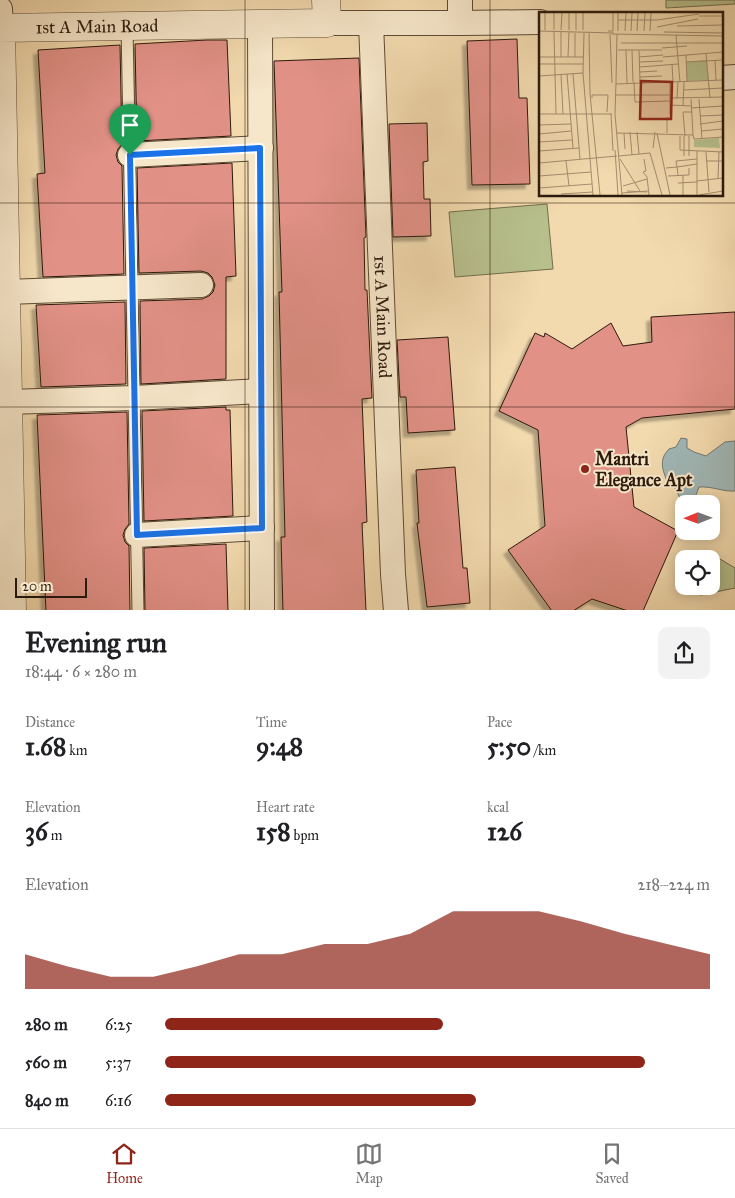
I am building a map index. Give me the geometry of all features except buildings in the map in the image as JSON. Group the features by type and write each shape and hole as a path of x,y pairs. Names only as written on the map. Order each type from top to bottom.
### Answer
{"street":[{"path":"460,0 460,23"},
{"name":"1st A Main Road","path":"0,18 127,26 260,24 326,11 371,22 539,22"},
{"path":"0,18 12,610"},
{"name":"1st A Main Road","path":"371,22 396,610"},
{"path":"260,24 262,610"},
{"path":"722,78 735,77"},
{"path":"130,155 260,148"},
{"path":"6,292 201,285"},
{"path":"8,402 261,391"},
{"path":"137,535 262,528"}],"lane":[{"path":"127,26 138,610"}],"green space":[{"path":"666,0 735,0 735,4 666,8"},
{"path":"547,204 553,269 455,277 449,212"},
{"path":"720,559 735,568 735,588 720,591"}],"shaded area":[{"path":"681,438 687,439 687,448 706,456 725,442 735,441 735,491 699,487 696,495 678,495 675,488 669,486 662,463 669,449 676,447"}],"place":[{"name":"Mantri Elegance Apt","path":"585,469"}],"route":[{"path":"260,148 262,528 137,535 130,155 260,148"}]}
